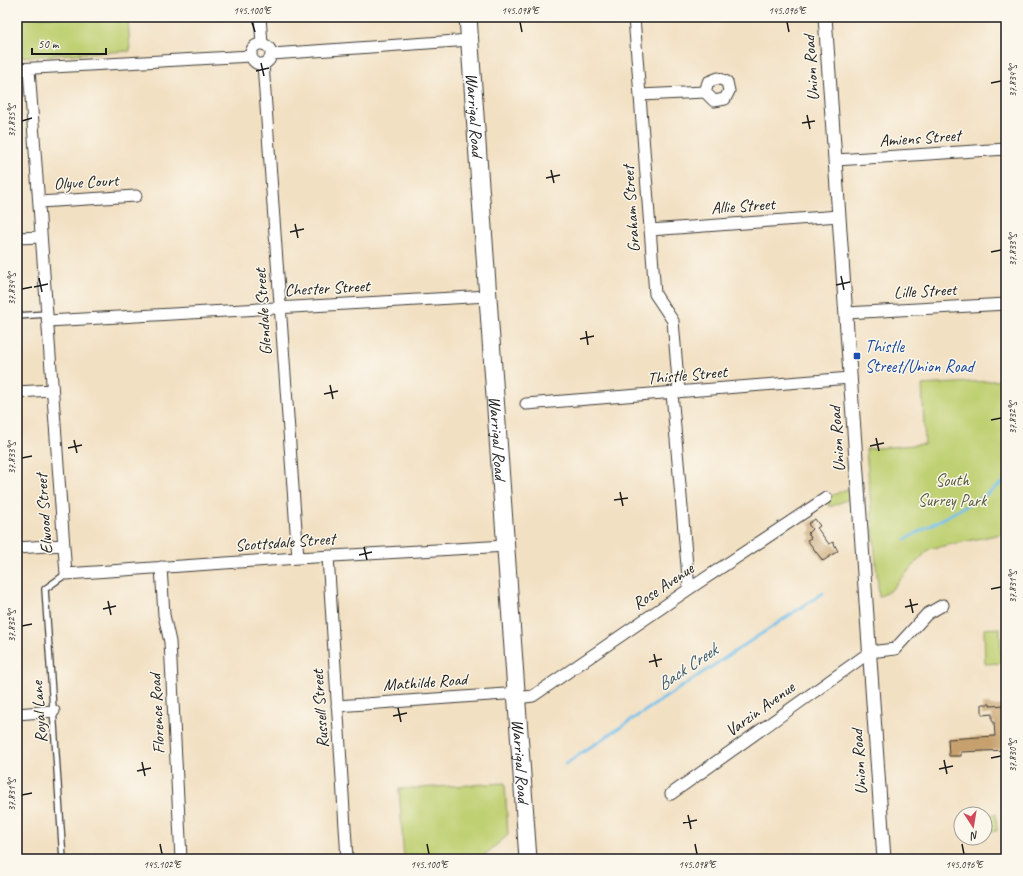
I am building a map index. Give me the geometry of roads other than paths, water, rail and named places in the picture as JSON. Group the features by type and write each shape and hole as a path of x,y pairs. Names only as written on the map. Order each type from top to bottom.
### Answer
{"main road":[{"name":"Warrigal Road","path":"468,17 528,859"}],"street":[{"path":"260,17 262,44"},
{"name":"Graham Street","path":"634,17 655,294 673,321 676,393 689,588"},
{"name":"Union Road","path":"825,17 884,859"},
{"path":"272,54 470,40"},
{"path":"258,44 265,44 270,48 272,54 269,61 263,64 256,63 251,56 253,49 258,44"},
{"path":"17,69 251,56"},
{"name":"Glendale Street","path":"263,64 298,558"},
{"name":"Elwood Street","path":"29,69 66,574"},
{"path":"640,95 705,92"},
{"name":"Amiens Street","path":"836,160 1006,149"},
{"name":"Olyve Court","path":"39,202 136,196"},
{"name":"Allie Street","path":"650,230 839,216"},
{"path":"17,238 41,237"},
{"name":"Chester Street","path":"48,318 280,308 488,296"},
{"name":"Lille Street","path":"846,313 1006,304"},
{"name":"Thistle Street","path":"526,404 850,378"},
{"path":"17,392 52,390"},
{"name":"Rose Avenue","path":"517,696 533,696 689,588 826,498"},
{"path":"17,548 63,545"},
{"name":"Scottsdale Street","path":"66,574 328,556 506,546"},
{"name":"Russell Street","path":"328,556 347,859"},
{"name":"Florence Road","path":"161,567 164,615 170,642 181,859"},
{"path":"870,652 895,649 927,614 943,606"},
{"name":"Varzin Avenue","path":"671,794 870,652"},
{"name":"Mathilde Road","path":"337,706 517,696"},
{"path":"17,714 54,711"}],"lane":[{"path":"17,316 48,318"},
{"name":"Royal Lane","path":"63,859 45,589 66,574"}],"waterway":[{"name":"Back Creek","path":"906,539 984,496 1006,480"},
{"name":"Back Creek","path":"565,764 823,593"}],"place":[{"name":"Thistle Street/Union Road","path":"857,356"}],"park label":[{"name":"South Surrey Park","path":"952,490"}]}
